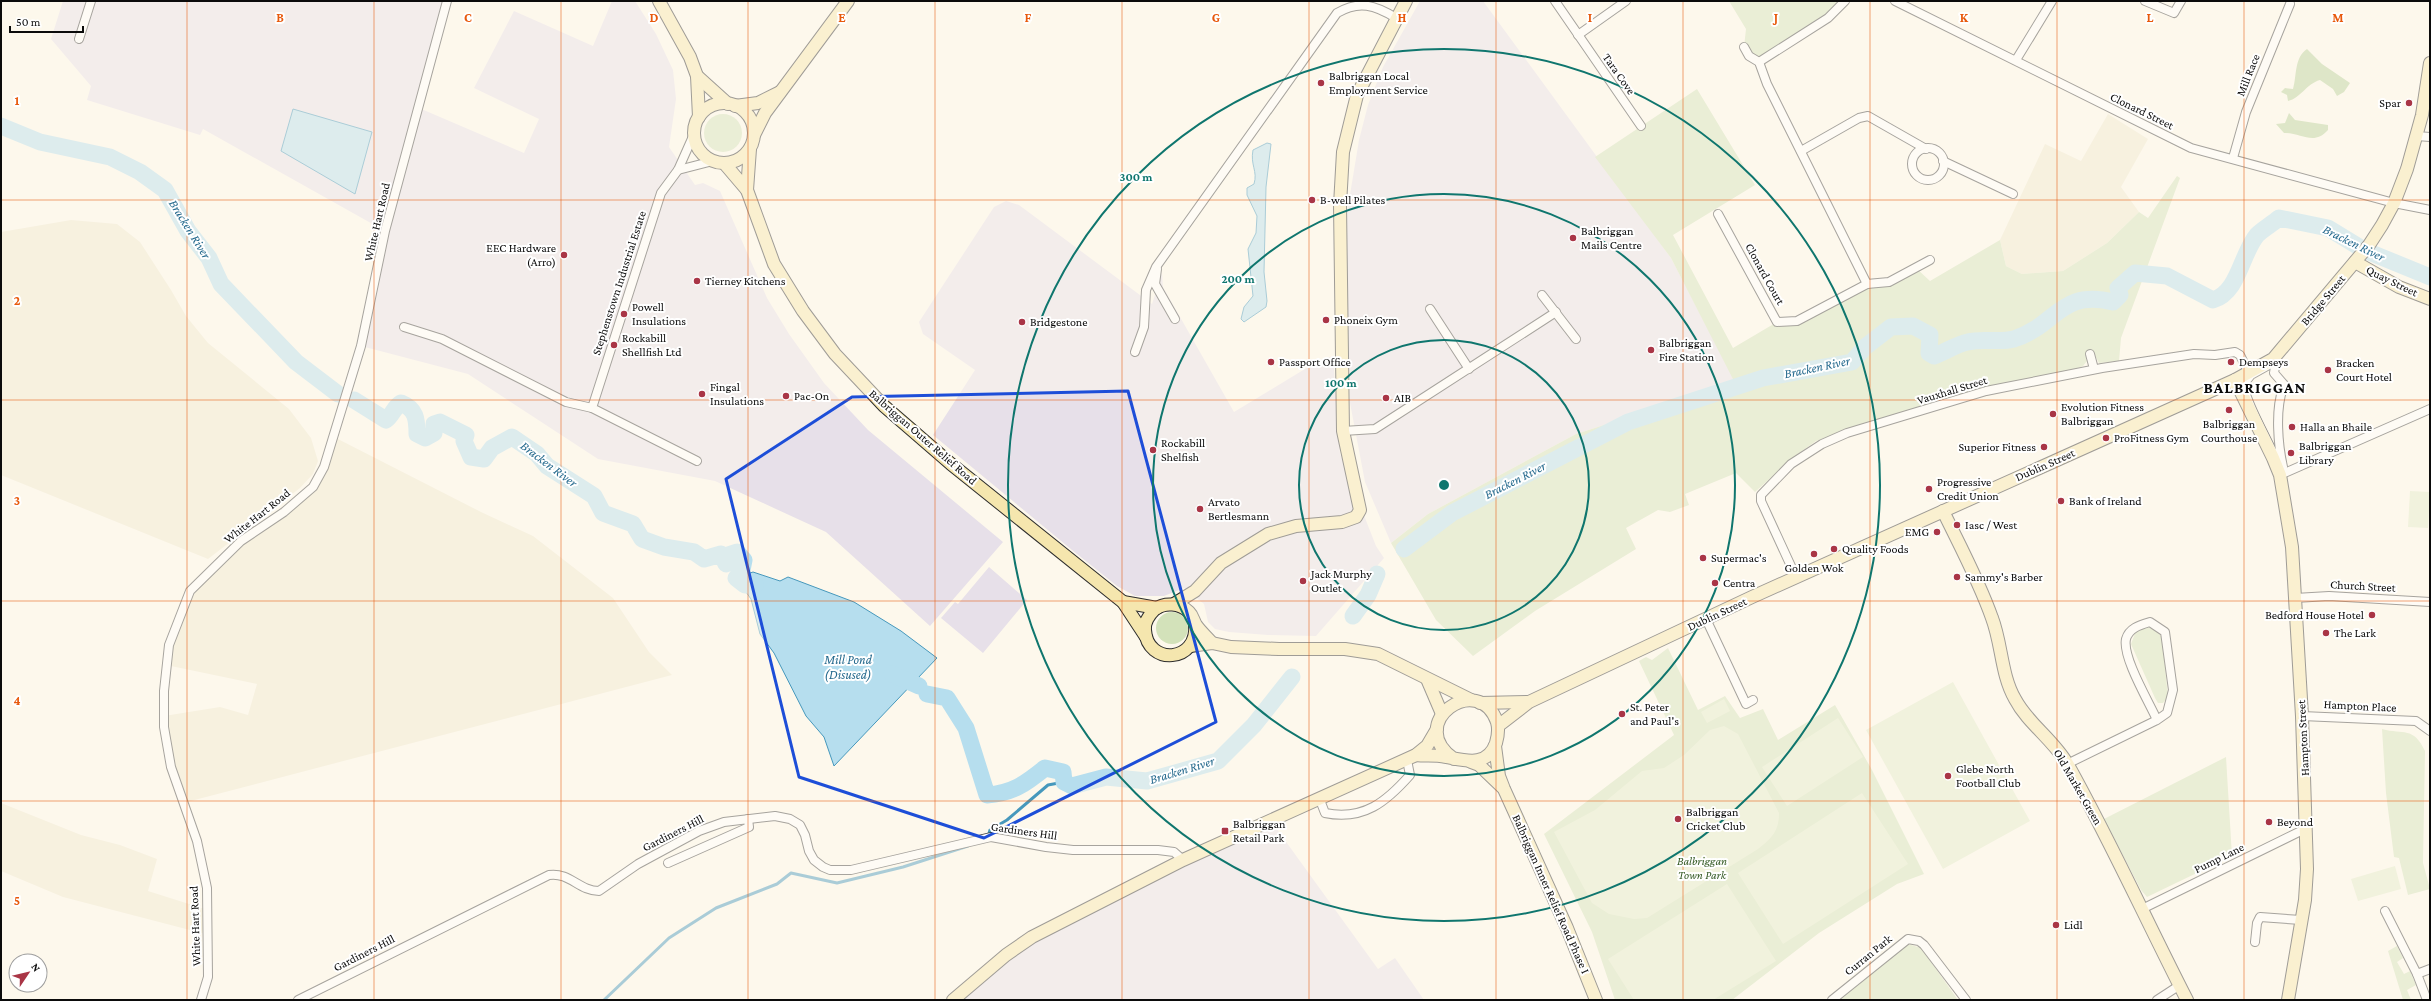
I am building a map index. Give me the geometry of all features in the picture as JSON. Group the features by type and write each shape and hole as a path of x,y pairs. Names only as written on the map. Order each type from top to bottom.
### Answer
{"street":[{"path":"79,39 91,1"},
{"name":"White Hart Road","path":"201,1000 208,977 207,888 197,841 171,767 164,727 164,691 169,645 190,591 241,541 284,512 313,487 324,467 362,339 385,231 447,1"},
{"path":"659,1 690,57 697,76 699,117 694,134 699,150 718,162"},
{"path":"678,170 718,162 738,160 750,149 754,135 765,113 784,90 848,1"},
{"path":"1195,591 1194,639 1190,646 1181,653 1169,656 1154,650 1146,637 1146,621 1157,608 1174,604 1195,591 1221,564 1268,534 1296,526 1342,522 1356,517 1360,510 1349,467 1343,431 1340,205 1343,152 1357,96 1406,1"},
{"name":"Tara Cove","path":"1555,1 1641,126"},
{"path":"1578,35 1626,1"},
{"path":"1759,62 1828,18 1845,1"},
{"name":"Clonard Street","path":"1895,1 2191,148 2233,158 2394,203 2430,210"},
{"path":"2016,60 2052,1"},
{"path":"2146,1 2174,13 2181,1"},
{"path":"1135,352 1144,327 1146,290 1157,264 1337,13 1345,6 1363,2 1372,4 1396,18"},
{"name":"Mill Race","path":"2233,158 2246,112 2290,4"},
{"path":"1744,47 1749,56 1759,62 1766,84 1801,150 1867,284"},
{"name":"Bridge Street","path":"2235,380 2273,359 2369,245 2394,203 2417,136 2430,64"},
{"path":"697,76 749,118 754,135"},
{"path":"699,117 712,106 758,103 784,90"},
{"path":"1801,150 1859,118 1868,116 1926,149"},
{"name":"Stephenstown Industrial Estate","path":"592,408 661,193 678,170 694,134"},
{"path":"2417,136 2430,137"},
{"name":"Balbriggan Outer Relief Road","path":"750,149 747,190 774,264 803,311 836,354 884,406 946,459 1123,602 1146,637"},
{"path":"1943,161 1942,171 1935,178 1924,179 1919,177 1913,169 1914,158 1921,150 1935,150 1943,161 2013,194"},
{"name":"Balbriggan Outer Relief Road","path":"718,162 747,190"},
{"name":"Clonard Court","path":"1718,214 1777,322 1797,321 1867,284 1889,282 1930,260"},
{"name":"Quay Street","path":"2358,258 2399,287 2430,299"},
{"path":"1157,264 1156,284 1175,318"},
{"path":"1542,295 1576,339"},
{"path":"1430,309 1469,369"},
{"path":"1343,431 1376,429 1556,312"},
{"path":"404,327 442,339 566,402 592,408 697,461"},
{"name":"Vauxhall Street","path":"1796,577 1761,500 1761,495 1788,467 1811,450 1847,433 1986,391 2094,370 2194,354 2216,355 2235,352 2240,355 2249,373"},
{"path":"2090,354 2094,370"},
{"path":"2276,361 2274,373 2288,389 2282,388 2279,398 2280,449 2283,463 2283,467 2280,469 2271,446 2247,400 2243,385 2251,375 2276,361"},
{"name":"Dublin Street","path":"1498,726 1529,702 1796,577 2235,380"},
{"name":"Hampton Street","path":"2235,380 2280,475 2292,547 2302,716 2307,828 2307,869 2301,920 2288,1000"},
{"path":"2280,475 2430,409"},
{"name":"Old Market Green","path":"1943,511 1993,619 2009,689 2022,711 2054,744 2067,764 2187,1000"},
{"name":"Church Street","path":"2294,598 2329,596 2430,602"},
{"name":"Balbriggan Outer Relief Road","path":"1123,602 1157,608"},
{"path":"1174,604 1182,607 1212,643"},
{"path":"1706,619 1746,704 1753,700"},
{"path":"2067,764 2157,720 2167,713 2173,690 2165,632 2150,622 2135,626 2126,639 2127,654 2157,720"},
{"path":"1190,646 1212,643 1231,647 1345,649 1372,653 1401,664 1427,679 1476,702 1495,716 1498,726 1495,746 1489,754 1471,762 1454,759 1411,758"},
{"path":"1427,679 1442,714"},
{"path":"953,1000 1006,955 1032,937 1183,860 1411,758 1427,746 1437,729 1442,714 1454,703 1476,702"},
{"name":"Dublin Street","path":"1476,702 1529,702"},
{"name":"Hampton Place","path":"2302,716 2416,721 2430,731"},
{"path":"1437,729 1441,746 1454,759"},
{"name":"Balbriggan Inner Relief Road Phase I","path":"1495,746 1499,776 1504,789 1567,928 1596,1000"},
{"path":"1320,800 1325,813 1334,814 1355,813 1377,806 1390,798 1410,775 1411,758"},
{"name":"Balbriggan Inner Relief Road Phase I","path":"1471,762 1479,765 1504,789"},
{"name":"Gardiners Hill","path":"298,1000 549,875 558,873 567,876 581,887 589,891 599,891 638,864 699,830 724,822 774,816 790,819 800,825 814,860 830,870 851,870 988,837 1073,850 1158,850 1174,852 1183,860"},
{"path":"668,863 749,828 748,819"},
{"name":"Pump Lane","path":"2142,909 2307,828"},
{"path":"2385,911 2417,974 2427,1000"},
{"path":"2255,942 2257,922 2260,917 2301,920"},
{"name":"Curran Park","path":"1832,1000 1908,939 1919,941 1924,945 1966,1000"},
{"path":"2417,974 2430,969"},
{"path":"2157,1000 2180,985"}],"highlighted area":[{"path":"1128,391 1216,722 984,838 799,777 726,479 852,397"}],"shaded area":[{"path":"63,1 447,1 385,231 203,129 200,135 87,100 91,86 51,39"},
{"path":"612,1 635,1 656,34 673,70 676,99 669,147 695,185 703,183 720,191 767,298 789,334 824,383 868,430 1003,542 930,626 826,532 715,481 598,459 468,374 361,346 419,108 524,153 539,119 474,88 514,11 593,46"},
{"path":"1420,1 1483,1 1671,258 1736,383 1576,434 1428,514 1391,543 1365,482 1350,403 1346,219 1359,140 1368,105 1383,67"},
{"path":"2108,114 2148,139 2121,187 2139,212 2107,243 2063,271 2022,274 2006,266 2000,240 2045,144 2081,161"},
{"path":"1006,201 1019,205 1152,304 1162,273 1163,287 1234,412 1318,361 1333,356 1340,454 1376,546 1384,558 1316,636 1268,635 1229,632 1215,629 1208,622 1204,604 1184,588 1164,596 1135,596 1117,586 933,435 975,370 923,334 919,322 994,207"},
{"path":"71,220 117,224 140,242 186,316 208,343 289,409 311,438 318,461 313,474 300,488 208,559 1,475 1,232"},
{"path":"334,437 481,512 533,536 613,598 649,652 672,675 183,803 171,767 164,716 220,707 248,715 257,684 166,665 182,608 203,576 313,487"},
{"path":"989,567 1027,600 983,653 941,618 955,602 958,604"},
{"path":"1,803 81,835 120,845 157,859 148,891 208,910 209,935 63,897 1,871"},
{"path":"1271,821 1378,969 1395,958 1424,1000 953,1000 1006,955"}],"green space":[{"path":"1729,1 1845,1 1759,62 1744,47 1746,29"},
{"path":"2307,49 2322,64 2350,83 2344,92 2337,96 2333,89 2320,80 2315,82 2297,97 2288,101 2287,95 2281,92 2285,88 2293,89 2298,62 2300,57"},
{"path":"1697,89 1755,185 1673,235 1733,348 1777,322 1797,321 1878,282 1916,268 1930,281 2000,240 2006,266 2022,274 2063,271 2107,243 2139,212 2148,218 2177,176 2180,178 2121,338 2119,361 2099,363 2092,350 2085,353 2087,361 2083,366 2072,370 1852,428 1816,441 1795,456 1755,492 1736,473 1685,494 1689,505 1670,512 1658,510 1626,528 1636,549 1535,611 1473,656 1436,620 1391,543 1428,514 1576,434 1735,383 1671,258 1595,157"},
{"path":"2289,113 2295,120 2328,125 2328,130 2323,135 2313,138 2284,133 2276,124 2285,123"},
{"path":"723,114 736,120 742,133 736,146 723,152 710,146 704,133 710,120"},
{"path":"2410,491 2430,492 2428,528 2408,527"},
{"path":"1169,612 1175,612 1184,616 1188,628 1184,640 1175,644 1169,644 1160,640 1156,631 1156,625 1160,616"},
{"path":"2145,626 2157,631 2162,637 2168,697 2163,703 2158,703 2155,698 2131,644 2136,631"},
{"name":"Balbriggan Town Park","path":"1668,648 1698,710 1725,696 1740,718 1763,709 1778,740 1835,705 1872,770 1924,874 1897,884 1819,933 1732,1000 1615,1000 1592,932 1544,834 1674,735 1639,661 1646,657 1652,660"},
{"name":"Glebe North Football Club","path":"1953,682 2030,821 1943,869 1866,730"},
{"path":"1724,699 1730,711 1707,723 1701,712"},
{"path":"1838,718 1863,757 1787,806 1762,767"},
{"name":"Balbriggan Cricket Club","path":"1724,726 1738,734 1779,813 1778,825 1774,834 1758,849 1647,918 1634,919 1609,914 1592,903 1554,832 1595,810 1642,771 1664,768 1684,755 1710,730"},
{"path":"2382,729 2412,735 2421,743 2425,751 2423,863 2430,889 2408,895 2399,858 2394,857 2386,793"},
{"path":"2226,757 2232,856 2147,897 2141,890 2104,819"},
{"path":"1862,793 1908,864 1783,944 1738,873"},
{"path":"2395,866 2401,889 2358,901 2351,879"},
{"path":"1727,884 1776,961 1713,1000 1634,1000 1608,959"},
{"path":"1908,944 1921,948 1958,1000 1838,1000"},
{"path":"2397,946 2403,958 2397,962 2404,974 2410,971 2416,985 2407,990 2411,1000 2403,1000 2388,951"}],"water":[{"path":"293,109 372,132 355,194 281,151"},
{"path":"1267,143 1271,144 1266,187 1264,272 1267,301 1266,307 1244,322 1241,319 1244,307 1253,296 1248,249 1256,233 1257,216 1247,195 1247,188 1254,184 1255,179 1255,171 1252,160 1253,150"},
{"name":"Mill Pond (Disused)","path":"753,572 780,581 788,577 854,602 901,631 937,658 834,766 824,737 806,716 774,653 760,634 751,599 736,578"}],"waterway":[{"name":"Bracken River","path":"1,126 40,142 110,157 140,172 165,190 188,231 209,258 221,284 296,362 338,394"},
{"name":"Bracken River","path":"1404,549 1452,513 1628,422 1763,378 1852,362 1865,347 1891,327 1913,326 1930,335 1929,353 1934,356 1968,342 1979,340 2003,341 2014,339 2028,333 2070,304 2081,300 2095,299 2113,302 2120,295 2118,288 2135,273 2167,276 2213,300 2222,296 2229,289 2257,235 2279,218 2328,228 2364,250 2430,277"},
{"name":"Bracken River","path":"354,400 386,420 401,403 406,405 415,415 417,434 425,438 434,433 434,424 440,422 466,435 464,441 471,457 484,459 492,448 512,437 537,454 547,466 594,496 603,513 633,524 642,539 664,547 694,552 704,559 721,554 726,564 728,555 737,552 744,560 742,570 736,578 745,585 755,585"},
{"name":"Bracken River","path":"1353,616 1368,595 1377,574"},
{"name":"Bracken River","path":"892,674 919,686"},
{"name":"Bracken River","path":"927,694 947,698 966,728 987,795 1012,790 1031,779 1045,768 1063,772 1064,782 1072,786 1106,777 1147,781 1218,761 1254,725 1292,677"},
{"path":"988,837 990,830 1007,820 1048,785 1064,782"},
{"path":"604,1000 669,938 716,908 777,884 791,873 837,883 903,867 968,846"}],"place":[{"name":"Balbriggan Local Employment Service","path":"1321,83"},
{"name":"Spar","path":"2409,103"},
{"name":"B-well Pilates","path":"1312,200"},
{"name":"Balbriggan Mails Centre","path":"1573,238"},
{"name":"EEC Hardware (Arro)","path":"564,255"},
{"name":"Tierney Kitchens","path":"697,281"},
{"name":"Powell Insulations","path":"624,314"},
{"name":"Phoneix Gym","path":"1326,320"},
{"name":"Bridgestone","path":"1022,322"},
{"name":"Rockabill Shellfish Ltd","path":"614,345"},
{"name":"Balbriggan Fire Station","path":"1651,350"},
{"name":"Passport Office","path":"1271,362"},
{"name":"Dempseys","path":"2231,362"},
{"name":"Bracken Court Hotel","path":"2328,370"},
{"name":"Fingal Insulations","path":"702,394"},
{"name":"Pac-On","path":"786,396"},
{"name":"AIB","path":"1386,398"},
{"name":"Balbriggan Courthouse","path":"2229,410"},
{"name":"Evolution Fitness Balbriggan","path":"2053,414"},
{"name":"Halla an Bhaile","path":"2292,427"},
{"name":"ProFitness Gym","path":"2106,438"},
{"name":"Superior Fitness","path":"2044,447"},
{"name":"Rockabill Shelfish","path":"1153,450"},
{"name":"Balbriggan Library","path":"2291,453"},
{"name":"Progressive Credit Union","path":"1929,489"},
{"name":"Bank of Ireland","path":"2061,501"},
{"name":"Arvato Bertlesmann","path":"1200,509"},
{"name":"Iasc / West","path":"1957,525"},
{"name":"EMG","path":"1937,532"},
{"name":"Quality Foods","path":"1834,549"},
{"name":"Golden Wok","path":"1814,554"},
{"name":"Supermac's","path":"1703,558"},
{"name":"Sammy's Barber","path":"1957,577"},
{"name":"Jack Murphy Outlet","path":"1303,581"},
{"name":"Centra","path":"1715,583"},
{"name":"Bedford House Hotel","path":"2372,615"},
{"name":"The Lark","path":"2326,633"},
{"name":"St. Peter and Paul's","path":"1622,714"},
{"name":"Glebe North Football Club","path":"1948,776"},
{"name":"Balbriggan Cricket Club","path":"1678,819"},
{"name":"Beyond","path":"2269,822"},
{"name":"Balbriggan Retail Park","path":"1225,831"},
{"name":"Lidl","path":"2056,925"}],"district":[{"name":"BALBRIGGAN","path":"2255,387"}]}
